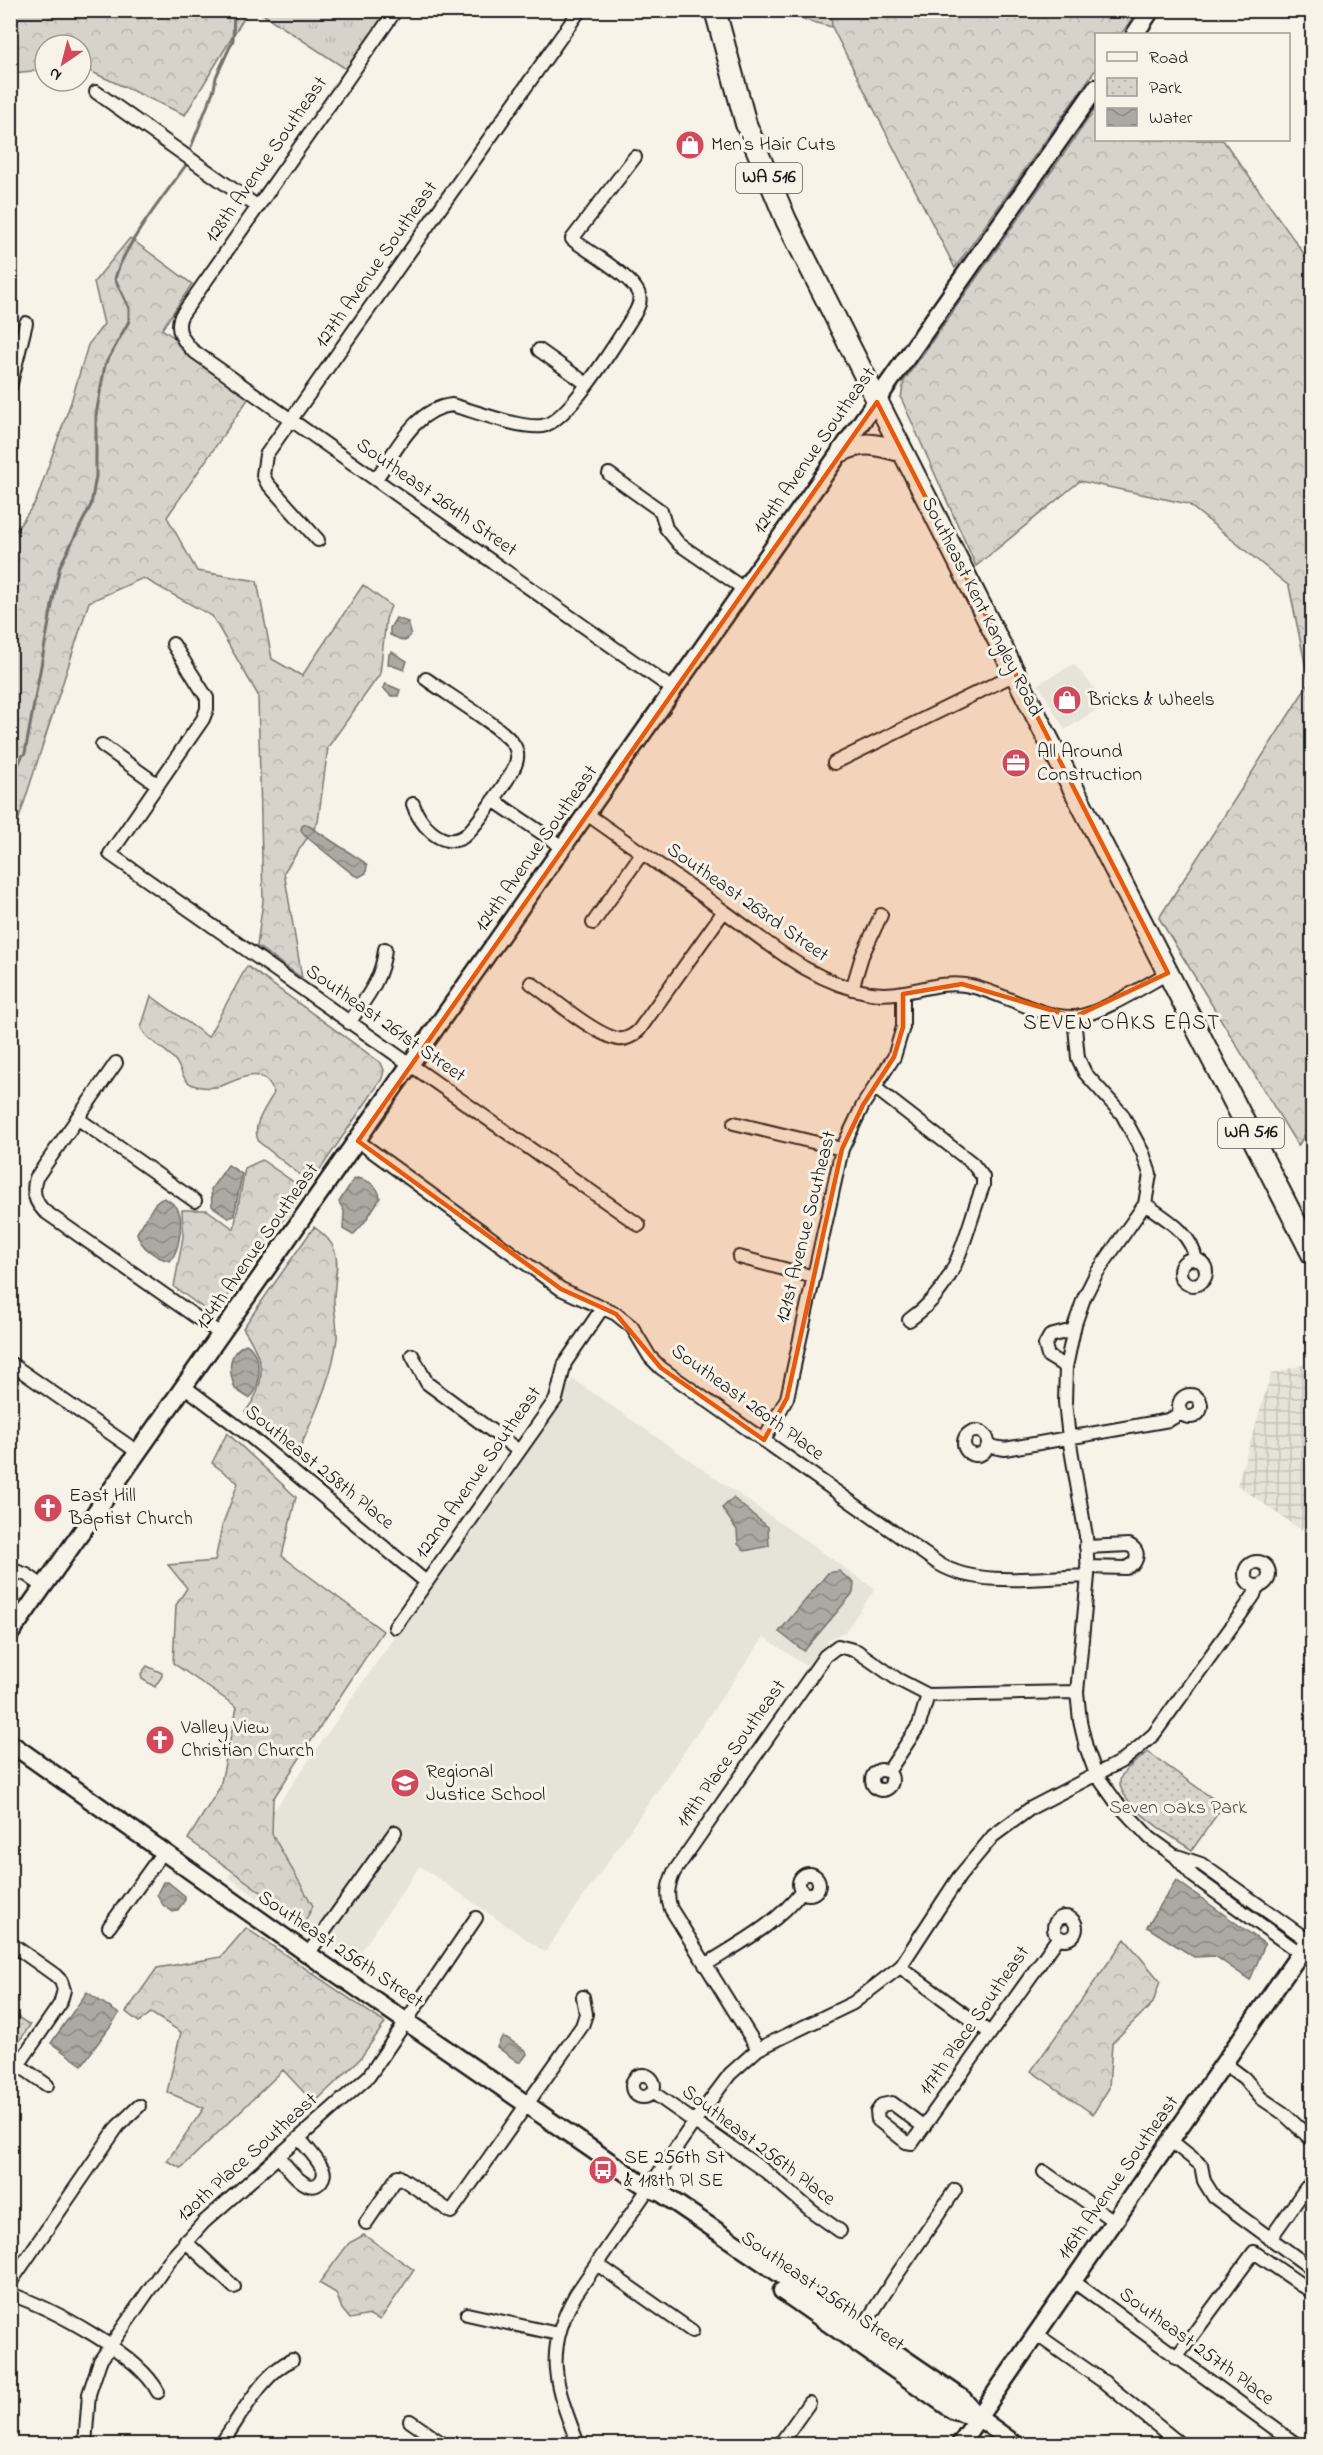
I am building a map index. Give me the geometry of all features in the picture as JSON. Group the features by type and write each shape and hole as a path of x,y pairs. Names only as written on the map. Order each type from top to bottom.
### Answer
{"main road":[{"name":"Southeast Kent Kangley Road","path":"715,10 746,124 786,220 1312,1254"},
{"path":"1135,33 1151,10"},
{"name":"124th Avenue Southeast","path":"10,1634 1095,89"},
{"path":"842,451 856,444 864,444 903,452"},
{"name":"Southeast 256th Street","path":"10,1743 308,1954 648,2188 661,2193 962,2398 979,2418 1015,2445"},
{"name":"116th Avenue Southeast","path":"960,2445 1307,1943"},
{"name":"Southeast 256th Street","path":"648,2188 657,2202 954,2411 979,2418"}],"street":[{"name":"128th Avenue Southeast","path":"180,334 178,323 181,316 396,10"},
{"name":"127th Avenue Southeast","path":"318,540 274,493 263,475 266,455 580,10"},
{"path":"96,92 258,207"},
{"path":"376,479 414,425 439,406 452,405 530,427 544,426 567,410 640,304 639,294 627,279 572,239 635,157"},
{"path":"10,387 26,323"},
{"name":"Southeast 264th Street","path":"180,334 192,350 674,690"},
{"path":"540,350 586,384"},
{"path":"609,474 661,510 666,528 680,544 744,589"},
{"path":"102,745 158,785 203,719 207,709 207,698 173,644"},
{"path":"834,763 1015,674"},
{"path":"413,804 421,823 440,837 449,840 464,836 493,800 515,766 516,750 506,735 426,679"},
{"name":"Southeast 261st Street","path":"158,785 110,854 639,1225"},
{"path":"493,800 564,848"},
{"name":"Southeast 263rd Street","path":"587,814 810,973 852,989 872,993 903,994 946,984 962,984 1059,1016 1074,1017"},
{"path":"593,924 642,853"},
{"path":"531,983 603,1034 620,1039 626,1038 639,1030 724,911"},
{"path":"852,989 862,956 881,915"},
{"path":"348,1023 379,979 385,949"},
{"path":"1168,973 1091,1013 1074,1017 1078,1059 1084,1073 1114,1103 1143,1153 1150,1174 1145,1204 1096,1274 1084,1298 1073,1329 1066,1367 1065,1402 1088,1571 1077,1692 1080,1721 1096,1774 1132,1820 1150,1838 1175,1856 1193,1876 1307,1943"},
{"name":"121st Avenue Southeast","path":"764,1440 787,1398 842,1149 853,1123 894,1057 900,1042 903,1027 903,994"},
{"path":"116,1063 36,1178 34,1192 38,1204 44,1211 222,1335"},
{"path":"874,1087 972,1163 983,1177 983,1186 962,1253 954,1270 933,1300 909,1320"},
{"path":"77,1118 195,1201"},
{"path":"734,1123 842,1149"},
{"name":"Southeast 260th Place","path":"358,1141 561,1288 616,1314 632,1327 650,1356 661,1368 951,1571 980,1579 1126,1568 1134,1563 1137,1555 1136,1550 1129,1545 1086,1547"},
{"path":"1145,1204 1182,1231 1189,1241 1196,1260"},
{"path":"739,1257 814,1277"},
{"name":"122nd Avenue Southeast","path":"395,1627 556,1399 565,1363 603,1307"},
{"path":"1066,1367 1048,1356 1044,1345 1050,1336 1073,1329"},
{"path":"412,1355 427,1383 519,1451"},
{"path":"10,1363 139,1453"},
{"name":"Southeast 258th Place","path":"185,1387 246,1433 426,1582"},
{"path":"988,1446 1005,1449 1169,1420 1181,1413"},
{"path":"10,1569 27,1575 44,1587"},
{"path":"578,2445 556,2384 558,2334 566,2311 648,2188 723,2082 758,2049 853,2003 900,1967 959,1877 993,1836 1011,1821 1031,1808 1122,1761 1154,1734 1243,1611 1257,1586"},
{"name":"119th Place Southeast","path":"705,1965 667,1900 674,1872 825,1656 838,1646 857,1651 897,1679 928,1695"},
{"path":"888,1772 919,1725 928,1695 1077,1692"},
{"path":"308,1954 395,1832"},
{"path":"109,1927 163,1852"},
{"path":"758,2049 705,1965 775,1920 802,1891"},
{"name":"120th Place Southeast","path":"85,2445 89,2394 93,2378 109,2346 184,2241 369,2076 476,1918"},
{"name":"117th Place Southeast","path":"924,2127 1058,1938"},
{"path":"10,1943 59,1978 64,1990 60,2004 15,2061 47,2085"},
{"path":"900,1967 990,2033"},
{"path":"366,2223 398,2176 451,2212 582,2026 586,2014 583,1997"},
{"path":"1224,2063 1244,2078 1262,2098 1283,2113 1312,2140"},
{"name":"Southeast 256th Place","path":"652,2092 765,2171 813,2212 840,2231"},
{"path":"10,2283 118,2126 140,2106"},
{"path":"278,2156 304,2185 313,2186 320,2183 323,2178 323,2169 299,2138"},
{"path":"1170,2140 1201,2165 1204,2181 1214,2197 1312,2269"},
{"path":"1044,2172 1114,2221"},
{"path":"1270,2238 1306,2188"},
{"path":"861,2330 956,2190"},
{"path":"184,2241 234,2287"},
{"path":"1176,2358 1254,2252 1312,2292"},
{"path":"597,2264 692,2331"},
{"name":"Southeast 257th Place","path":"1073,2281 1296,2445"},
{"path":"10,2294 53,2311 109,2346 143,2371 152,2380 158,2392"},
{"path":"467,2314 558,2334"},
{"path":"1036,2334 1104,2382 1180,2445"},
{"path":"221,2445 270,2374 281,2364 292,2360"},
{"path":"780,2445 809,2403"},
{"path":"410,2421 443,2445"}],"highlighted area":[{"path":"877,402 1168,973 1074,1017 962,984 903,994 903,1027 894,1057 863,1105 842,1149 787,1398 764,1440 661,1368 616,1314 561,1289 358,1141"}],"shaded area":[{"path":"1074,664 1107,703 1065,730 1038,684"},
{"path":"1312,1362 1312,1515 1301,1530 1237,1485 1271,1374"},
{"path":"573,1379 875,1589 845,1632 829,1639 809,1668 764,1637 545,1952 420,1866 352,1964 228,1877"}],"green space":[{"path":"11,10 248,10 185,115 93,73 93,33 33,33 33,71 11,73"},
{"path":"1131,10 1135,15 1122,33 1095,33 1095,70 955,268 832,27 831,11"},
{"path":"258,11 389,11 346,69"},
{"path":"772,11 831,11 832,27"},
{"path":"1095,109 1095,141 1224,141 1312,265 1312,1123 1298,1146 1159,918 1309,683 1289,586 1188,504 1080,481 976,566 901,398 904,381"},
{"path":"130,238 192,284 162,329 253,392 167,517 197,571 257,581 272,659 302,676 363,585 391,606 386,619 380,674 328,747 318,822 284,872 302,978 257,946 263,901 258,695 212,616 143,578 89,602 11,843 11,538 36,501 71,402 88,345 104,324 94,282"},
{"path":"247,966 381,1063 384,1070 382,1079 317,1174 310,1177 299,1174 259,1142 256,1130 263,1111 274,1093 270,1084 259,1076 252,1075 214,1087 199,1087 191,1084 174,1059 141,1028 151,996 208,1037"},
{"path":"262,1160 305,1190 219,1308 206,1310 174,1287 183,1237 182,1210 207,1210 234,1229 245,1168"},
{"path":"314,1227 330,1242 336,1258 334,1302 337,1338 327,1382 298,1453 245,1412 258,1390 261,1370 255,1349 243,1328"},
{"path":"227,1433 296,1497 282,1556 383,1631 273,1799 272,1834 313,1906 304,1923 188,1839 220,1787 237,1707 173,1663 176,1605 187,1588 168,1565 215,1561 222,1526 238,1483 212,1463"},
{"path":"147,1666 162,1673 155,1687 142,1679 141,1674"},
{"name":"Seven Oaks Park","path":"1148,1752 1223,1806 1192,1850 1146,1818 1125,1797 1120,1786 1123,1773"},
{"path":"246,1928 385,2023 360,2059 314,2103 283,2070 181,2168 167,2161 204,2108 167,2092 181,2032 151,2013 139,2022 126,2012 157,1968 221,1957"},
{"path":"1125,1939 1160,1981 1153,2003 1112,2043 1109,2088 1093,2114 1031,2071"},
{"path":"10,2012 30,2025 17,2045 11,2045"},
{"path":"364,2235 414,2270 380,2320 370,2315 350,2319 342,2309 336,2293 319,2283 349,2243"}],"water":[{"path":"396,618 408,622 411,633 407,640 404,641 390,635 390,628"},
{"path":"392,652 407,661 404,670 388,664 389,654"},
{"path":"386,684 400,690 398,696 391,696 383,688"},
{"path":"306,824 364,862 367,866 366,873 359,877 354,875 304,835 301,830"},
{"path":"228,1165 242,1174 234,1216 229,1218 212,1206 211,1189"},
{"path":"357,1178 372,1184 378,1190 380,1198 364,1223 353,1235 343,1229 344,1211 339,1202 353,1180"},
{"path":"164,1198 176,1207 180,1217 178,1245 170,1261 149,1251 141,1243 137,1233 156,1202"},
{"path":"246,1344 255,1355 259,1371 257,1387 249,1398 235,1389 231,1376 232,1358 235,1352"},
{"path":"733,1498 768,1527 769,1546 745,1551 738,1544 737,1530 722,1508"},
{"path":"839,1571 854,1583 853,1593 804,1651 779,1632 828,1573"},
{"path":"1176,1880 1265,1944 1250,1980 1215,1956 1194,1957 1147,1927"},
{"path":"163,1882 168,1882 185,1896 185,1900 177,1911 173,1912 163,1905 157,1894"},
{"path":"87,1992 119,2014 82,2065 51,2043"},
{"path":"502,2037 526,2051 527,2054 521,2062 497,2047"}],"waterway":[{"path":"191,147 214,89 216,77 233,40 234,10"},
{"path":"10,820 16,775 21,758 25,753 60,566 91,505 96,476 96,415 105,365 129,321 129,308 115,279 119,266 135,236 186,165"},
{"path":"10,871 13,905 10,912"}],"place":[{"name":"Men's Hair Cuts","path":"690,145"},
{"name":"Bricks & Wheels","path":"1067,700"},
{"name":"All Around Construction","path":"1016,763"},
{"name":"East Hill Baptist Church","path":"48,1508"},
{"name":"Valley View Christian Church","path":"160,1740"},
{"name":"Regional Justice School","path":"405,1783"},
{"name":"SE 256th St & 118th Pl SE","path":"603,2170"}],"district":[{"name":"SEVEN OAKS EAST","path":"1122,1024"}]}
